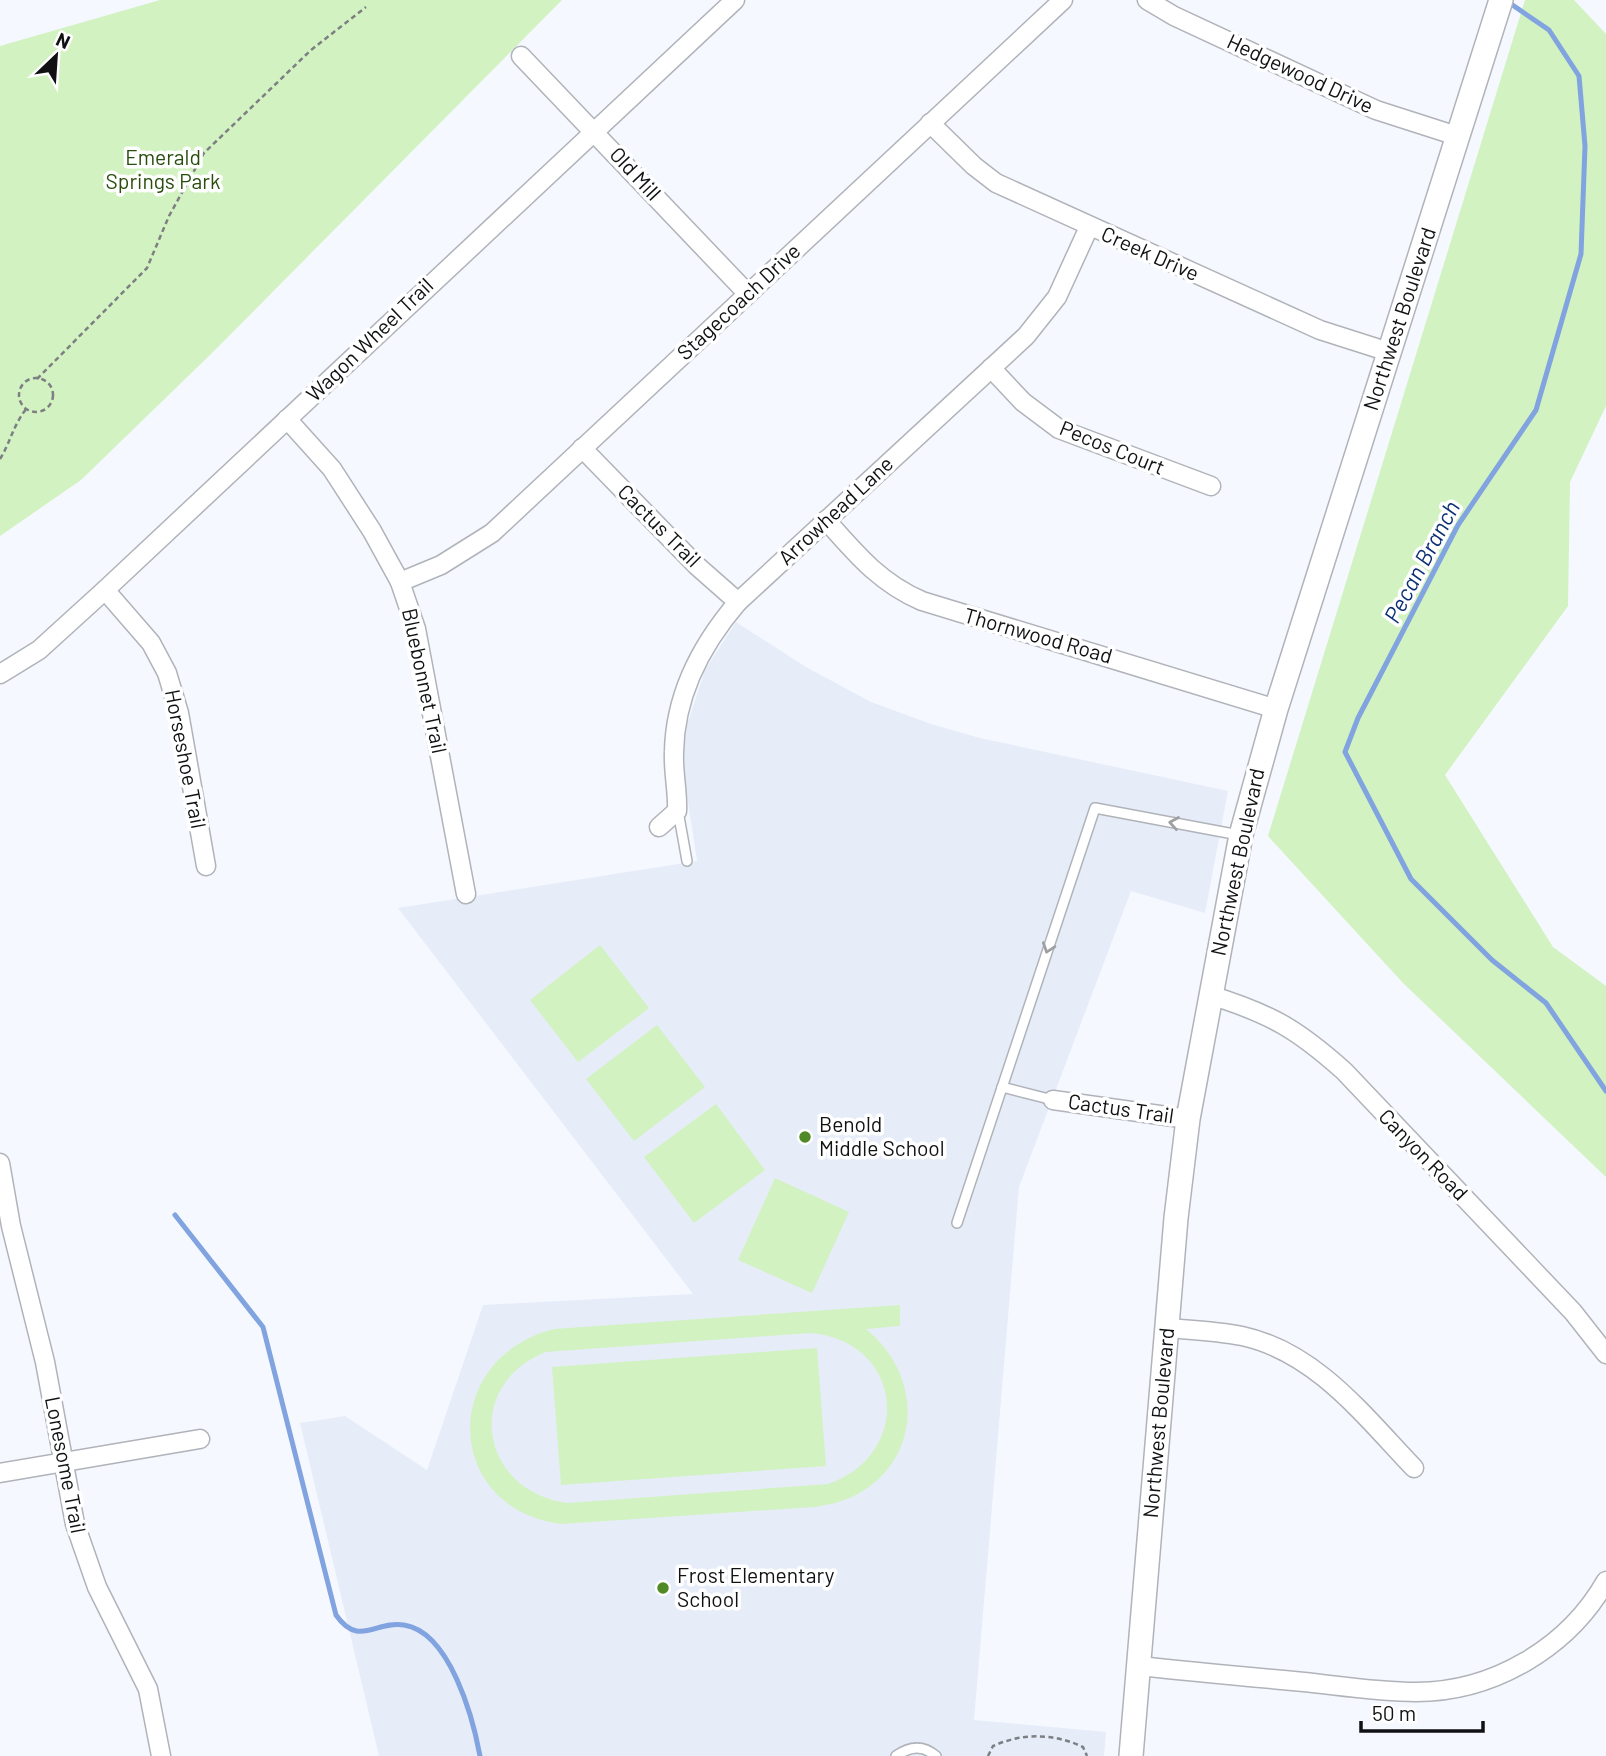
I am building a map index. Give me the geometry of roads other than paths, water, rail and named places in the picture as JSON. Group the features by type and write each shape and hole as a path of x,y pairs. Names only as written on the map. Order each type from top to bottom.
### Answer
{"street":[{"name":"Wagon Wheel Trail","path":"0,674 39,650 105,590 735,0"},
{"name":"Stagecoach Drive","path":"400,582 441,565 492,533 1063,0"},
{"name":"Hedgewood Drive","path":"1147,0 1174,16 1376,110 1457,136"},
{"name":"Northwest Boulevard","path":"1131,1756 1167,1328 1188,1119 1241,835 1276,709 1501,0"},
{"name":"Old Mill","path":"521,56 747,293"},
{"name":"Creek Drive","path":"930,123 974,166 996,183 1320,330 1389,352"},
{"name":"Arrowhead Lane","path":"677,806 674,750 686,686 702,649 738,602 1026,336 1057,297 1089,226"},
{"name":"Pecos Court","path":"991,368 1023,402 1059,429 1211,486"},
{"name":"Bluebonnet Trail","path":"287,419 332,469 372,531 400,582 416,629 466,894"},
{"name":"Cactus Trail","path":"582,448 696,565 738,602"},
{"name":"Thornwood Road","path":"826,520 885,582 922,601 1276,709"},
{"name":"Horseshoe Trail","path":"105,590 145,635 167,673 179,713 206,866"},
{"path":"659,827 672,818 677,806"},
{"name":"Canyon Road","path":"1210,995 1276,1019 1318,1048 1564,1301 1606,1354"},
{"name":"Cactus Trail","path":"1053,1100 1188,1119"},
{"name":"Lonesome Trail","path":"0,1163 11,1226 45,1362 75,1524 84,1555 148,1689 161,1756"},
{"path":"1167,1328 1240,1336 1301,1360 1327,1379 1414,1468"},
{"path":"0,1473 200,1439"},
{"path":"1139,1666 1396,1691 1418,1692 1470,1685 1518,1666 1553,1645 1593,1603 1606,1581"}],"lane":[{"path":"677,806 687,861"},
{"path":"957,1223 1095,808 1241,835"},
{"path":"1002,1087 1053,1100"},
{"path":"896,1756 914,1748 923,1748 936,1756"}],"waterway":[{"name":"Pecan Branch","path":"1508,2 1549,30 1579,76 1585,146 1581,254 1536,410 1458,525 1358,718 1345,752 1411,879 1492,960 1546,1003 1606,1091"},
{"path":"175,1215 263,1327 336,1615 352,1630 404,1625 420,1631 434,1643 457,1679 472,1720 480,1756"}],"place":[{"name":"Benold Middle School","path":"805,1137"},
{"name":"Frost Elementary School","path":"663,1588"}],"park label":[{"name":"Emerald Springs Park","path":"163,170"}]}
